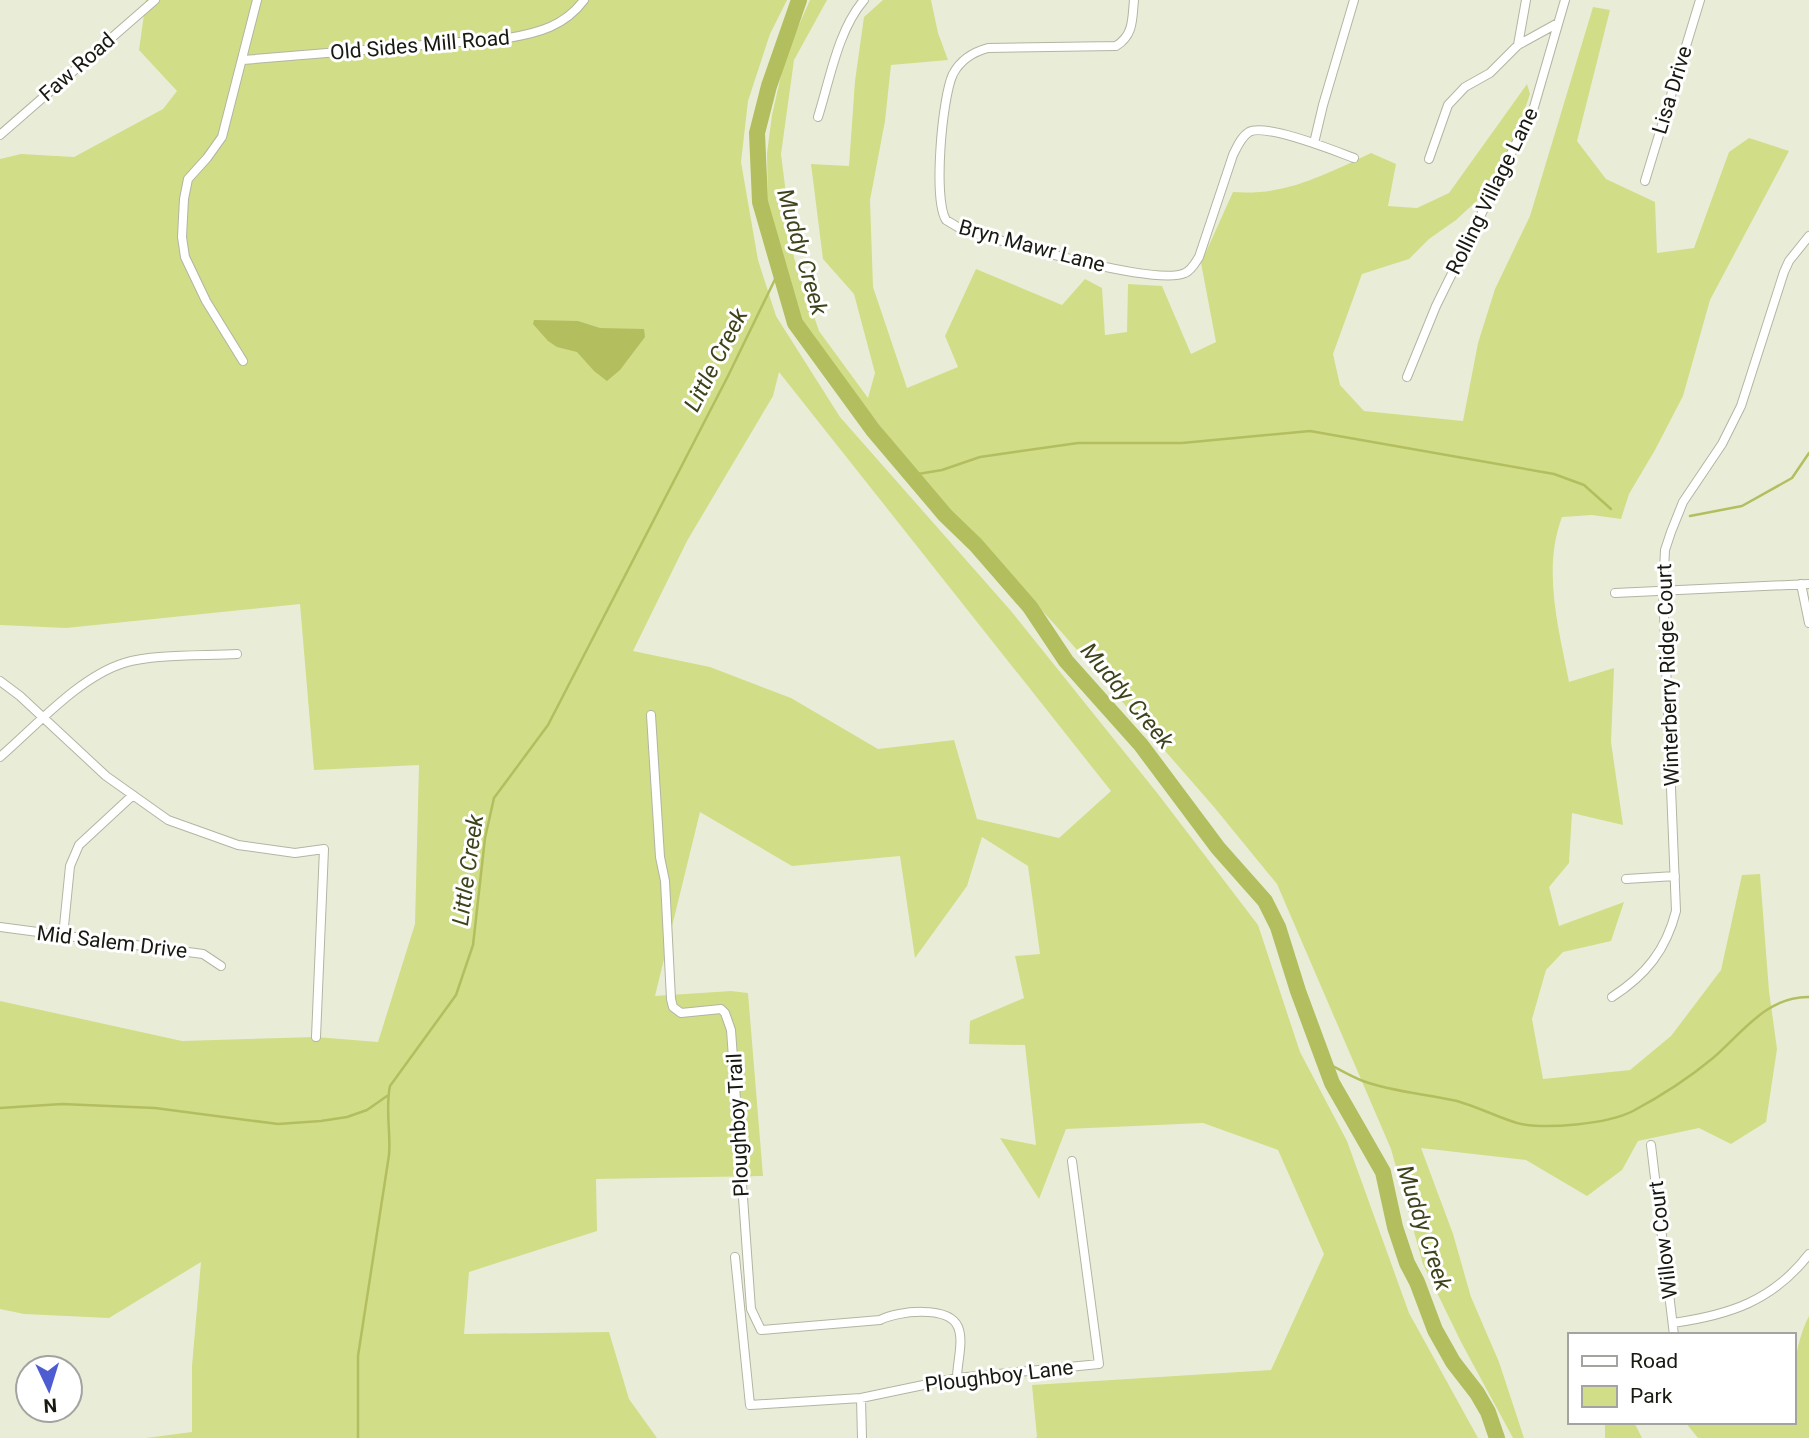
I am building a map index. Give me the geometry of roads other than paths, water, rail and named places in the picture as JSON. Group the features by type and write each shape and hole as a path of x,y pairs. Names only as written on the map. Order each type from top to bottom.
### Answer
{"street":[{"name":"Faw Road","path":"0,135 155,0"},
{"path":"243,362 192,275 185,257 182,237 185,187 192,173 222,137 257,0"},
{"name":"Old Sides Mill Road","path":"243,60 481,41 533,34 563,21 584,0"},
{"path":"818,117 845,32 864,0"},
{"name":"Bryn Mawr Lane","path":"1134,0 1131,32 1116,46 988,48 969,55 957,68 947,94 941,148 939,198 946,220 961,229 1088,262 1158,276 1179,275 1189,271 1199,257 1230,164 1244,136 1250,132 1258,130 1287,135 1354,159"},
{"path":"1314,144 1354,0"},
{"path":"1518,45 1526,0"},
{"name":"Rolling Village Lane","path":"1407,377 1436,306 1534,107 1565,0"},
{"name":"Lisa Drive","path":"1645,181 1699,0"},
{"path":"1429,159 1448,105 1465,87 1490,74 1518,45 1558,23"},
{"name":"Winterberry Ridge Court","path":"1612,997 1649,968 1667,940 1676,911 1663,591 1665,550 1689,492 1732,425 1744,397 1784,272 1789,261 1809,236"},
{"path":"1615,593 1805,584 1809,623"},
{"path":"0,757 85,682 106,670 127,662 237,654"},
{"path":"0,681 20,696 106,776 168,820 238,845 295,853 324,849 316,1037"},
{"name":"Ploughboy Trail","path":"652,715 671,999 673,1007 681,1013 721,1009 731,1030 746,1256 753,1318 761,1330 939,1313 950,1317 958,1328 957,1378"},
{"path":"63,936 70,866 79,845 133,795"},
{"path":"1626,879 1675,876"},
{"name":"Mid Salem Drive","path":"0,928 203,954 221,966"},
{"name":"Willow Court","path":"1651,1145 1674,1333"},
{"name":"Ploughboy Lane","path":"736,1257 750,1405 861,1398 957,1378 1099,1364 1072,1161"},
{"path":"1673,1323 1729,1312 1748,1305 1779,1285 1809,1254"},
{"path":"861,1398 862,1438"}],"waterway":[{"name":"Muddy Creek","path":"799,0 769,86 757,133 760,202 795,323 873,430 945,515 976,545 1030,607 1066,661 1141,745 1218,848 1265,901 1278,927 1332,1083 1383,1172 1395,1227 1435,1330 1453,1362 1488,1412 1497,1438"},
{"name":"Little Creek","path":"358,1438 358,1356 389,1155 390,1086 456,995 473,945 485,838 494,798 548,725 728,376 780,269"},
{"path":"912,475 942,470 980,457 1078,443 1182,443 1310,431 1554,474 1584,485 1611,509"},
{"path":"1690,516 1742,506 1792,478 1809,453"},
{"path":"1325,1062 1374,1085 1457,1101 1517,1123 1559,1126 1593,1122 1622,1116 1654,1099 1685,1080 1768,1009 1794,998 1809,997"},
{"path":"0,1108 62,1104 155,1108 278,1124 347,1117 367,1110 387,1096"}]}
